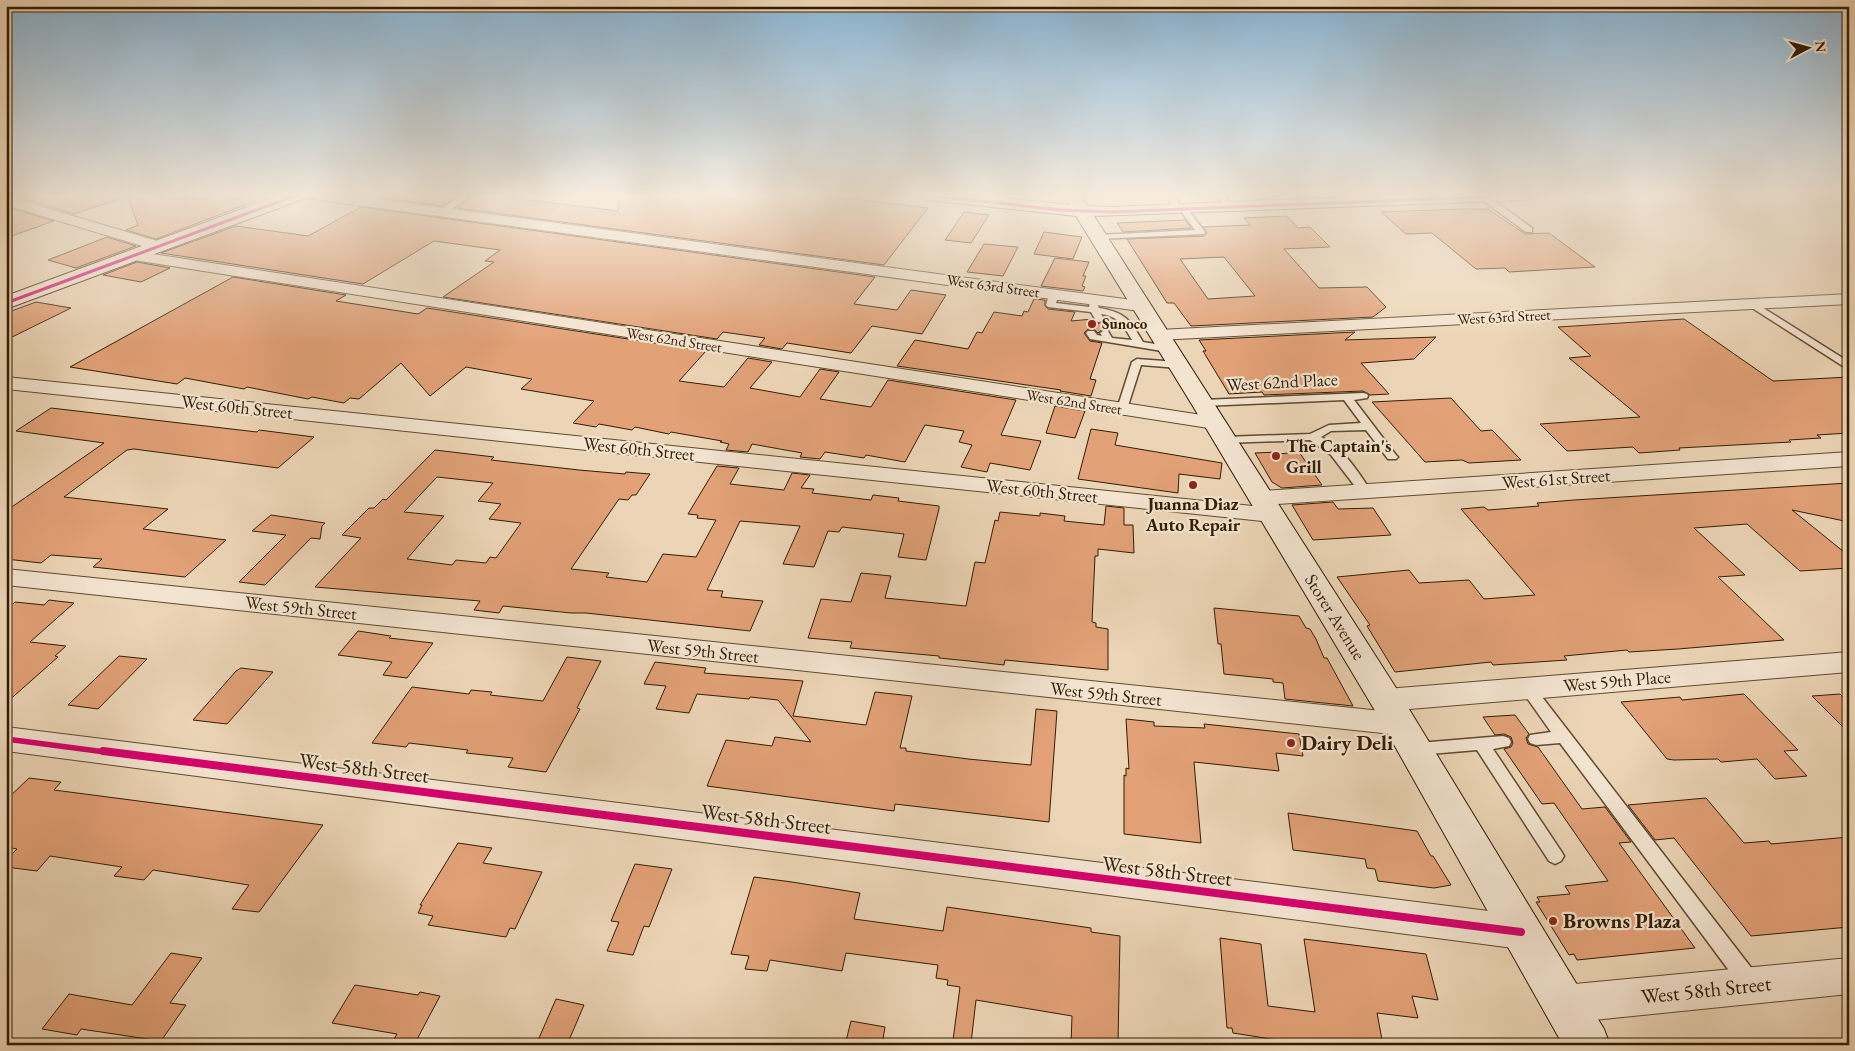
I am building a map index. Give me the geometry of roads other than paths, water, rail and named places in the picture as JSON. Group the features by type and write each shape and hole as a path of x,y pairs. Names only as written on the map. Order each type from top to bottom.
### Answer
{"street":[{"path":"152,244 158,246"},
{"path":"6,304 163,244"},
{"name":"West 63rd Street","path":"680,244 1054,294 1147,330 1849,299"},
{"name":"Storer Avenue","path":"1102,244 1147,330 1214,422 1401,725 1588,1045"},
{"name":"West 62nd Street","path":"132,256 1214,422"},
{"name":"West 60th Street","path":"6,383 1267,507"},
{"name":"West 61st Street","path":"1267,507 1365,491 1849,459"},
{"name":"West 59th Street","path":"6,577 1401,725"},
{"name":"West 59th Place","path":"1401,725 1528,688 1849,662"},
{"name":"West 58th Street","path":"6,739 1521,932"},
{"name":"West 58th Street","path":"1564,1004 1849,976"}],"lane":[{"path":"1752,304 1849,367"},
{"path":"1085,320 1091,309"},
{"path":"1091,334 1093,337 1147,330 1122,409"},
{"name":"West 62nd Place","path":"1214,422 1348,397 1363,396"},
{"path":"1348,397 1392,457"},
{"path":"1214,422 1312,437 1329,445 1365,491"},
{"path":"1312,437 1329,428 1370,426"},
{"path":"1528,688 1752,985"},
{"path":"1401,725 1481,744 1503,742"},
{"path":"1536,739 1564,737"},
{"path":"1481,744 1556,856"}],"place":[{"name":"Sunoco","path":"1092,324"},
{"name":"The Captain's Grill","path":"1276,456"},
{"name":"Juanna Diaz Auto Repair","path":"1193,485"},
{"name":"Dairy Deli","path":"1291,743"},
{"name":"Browns Plaza","path":"1553,921"}]}
